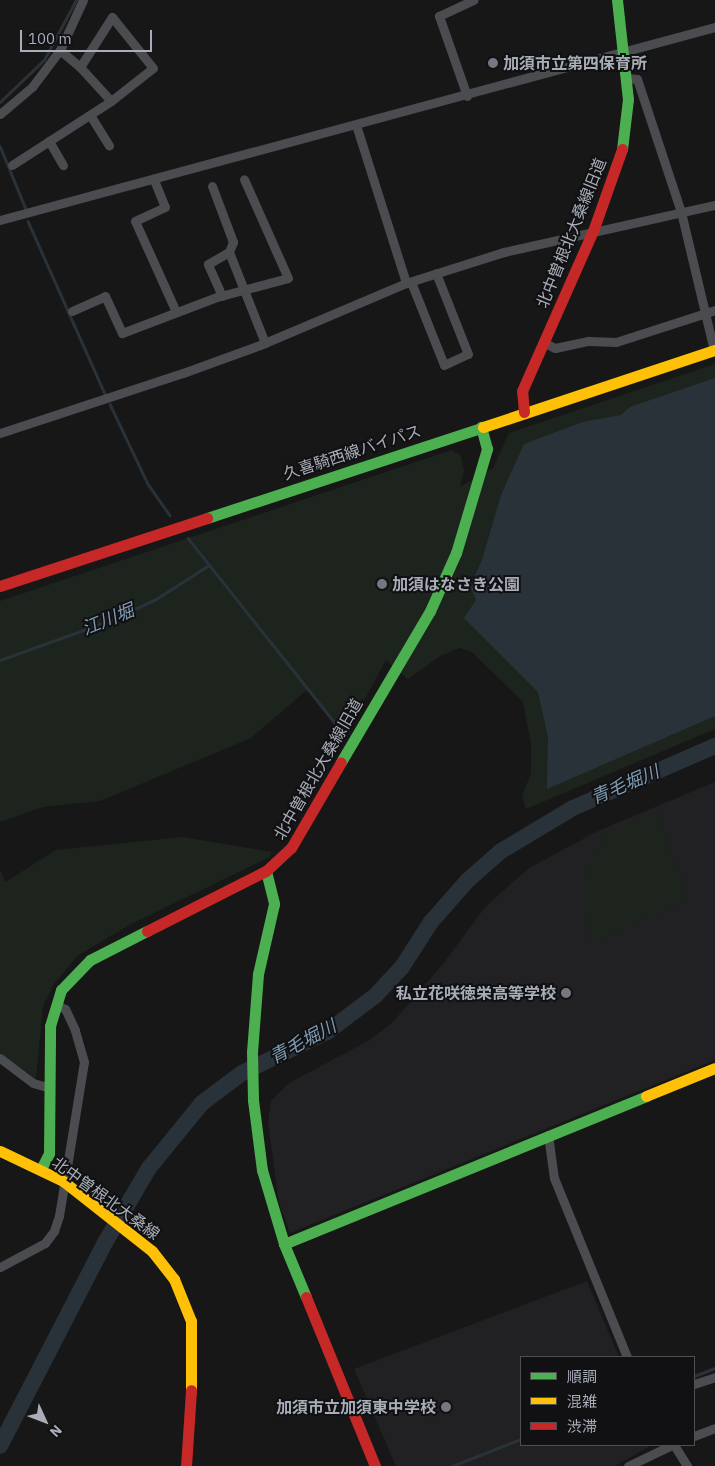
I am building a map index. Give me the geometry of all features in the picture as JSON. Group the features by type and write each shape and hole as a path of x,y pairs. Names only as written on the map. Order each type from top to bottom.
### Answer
{"street":[{"path":"0,114 32,87 60,50 83,0"},
{"path":"466,96 439,16 474,0"},
{"name":"北中曽根北大桑線旧道","path":"524,412 522,391 593,231 624,142 627,78 625,50 617,0"},
{"path":"12,165 111,101 153,68 112,17 80,67"},
{"path":"0,220 356,126 625,50 715,27"},
{"path":"60,50 80,67 111,101"},
{"path":"627,78 637,79 680,212 715,350"},
{"path":"90,115 109,145"},
{"path":"356,126 408,282 444,365 468,354 436,274"},
{"path":"49,141 63,165"},
{"path":"72,311 105,296 122,333 222,296 245,292 288,278 244,179"},
{"path":"154,180 165,207 135,221 176,312"},
{"path":"212,186 233,242 229,252 208,264 222,296"},
{"path":"0,432 183,373 265,343 408,282 504,252 715,205"},
{"path":"229,252 265,343"},
{"path":"543,342 555,348 588,340 616,342 715,310"},
{"name":"久喜騎西線バイパス","path":"0,586 715,350"},
{"name":"北中曽根北大桑線旧道","path":"41,1169 49,1153 48,1088 50,1026 62,990 90,960 266,871 291,848 430,611 456,553 482,470 487,449 481,427"},
{"path":"266,871 274,904 258,974 252,1052 253,1100 262,1170 284,1244 375,1466"},
{"path":"0,1267 50,1238 59,1216 63,1181 84,1062 75,1030 65,1009 57,1005"},
{"path":"0,1058 33,1084 48,1088"},
{"path":"284,1244 715,1068"},
{"path":"548,1135 554,1178 627,1356"},
{"name":"北中曽根北大桑線","path":"0,1151 63,1181 104,1216 152,1250 166,1268 191,1321 192,1380 186,1466"},
{"path":"695,1384 715,1377"},
{"path":"695,1436 715,1428"},
{"path":"628,1466 671,1446"},
{"path":"674,1446 687,1466"}],"shaded area":[{"name":"加須はなさき公園","path":"715,364 715,729 526,809 522,795 531,774 531,744 523,702 472,652 460,648 442,655 408,679 386,660 346,734 308,689 251,738 100,801 43,807 0,822 0,601 452,450 461,456 464,471 460,487 493,468 509,433"},
{"path":"715,378 715,716 547,789 548,737 538,692 464,618 476,600 470,586 482,560 501,495 524,444 583,422 621,415 630,407"},
{"name":"私立花咲徳栄高等学校","path":"715,782 715,1060 290,1233 279,1203 268,1122 271,1101 289,1083 368,1041 392,1023 443,964 485,907 529,868 598,831"},
{"path":"656,812 689,900 592,942 585,911 585,882 592,857 606,834"},
{"path":"183,837 272,852 270,857 129,925 77,956 54,984 43,1006 36,1079 0,1053 0,869 5,882 56,850"},
{"name":"加須市立加須東中学校","path":"587,1281 619,1356 520,1356 520,1446 650,1446 615,1466 396,1466 354,1369"}],"waterway":[{"path":"0,102 44,60 76,0"},
{"path":"0,146 26,209"},
{"path":"28,221 105,394"},
{"path":"110,404 148,484 170,515"},
{"path":"188,538 344,734"},
{"name":"江川堀","path":"0,660 114,619 156,599 209,565"},
{"name":"青毛堀川","path":"0,1446 106,1241 149,1168 202,1103 242,1073 327,1032 375,996 402,967 431,922 467,881 501,851 573,808 715,746"},
{"path":"695,1376 715,1368"},
{"path":"452,1466 520,1439"}],"traffic: fast":[{"path":"617,0 628,99 622,149"},
{"path":"341,762 430,611 456,553 487,449 481,427"},
{"path":"207,518 483,427"},
{"path":"266,871 274,904 258,974 252,1052 253,1100 262,1170 284,1244 306,1297"},
{"path":"41,1169 49,1153 50,1026 61,990 90,960 147,931"},
{"path":"284,1244 646,1096"}],"traffic: slow":[{"path":"483,427 715,350"},
{"path":"646,1096 715,1068"},
{"path":"0,1151 63,1181 152,1251 174,1279 191,1321 191,1390"}],"traffic: jam":[{"path":"524,412 522,391 593,231 622,149"},
{"path":"0,586 207,518"},
{"path":"147,931 266,871 291,848 341,762"},
{"path":"306,1297 375,1466"},
{"path":"186,1466 191,1390"}],"place":[{"name":"加須市立第四保育所","path":"493,63"},
{"name":"加須はなさき公園","path":"382,584"},
{"name":"私立花咲徳栄高等学校","path":"566,993"},
{"name":"加須市立加須東中学校","path":"446,1407"}]}
